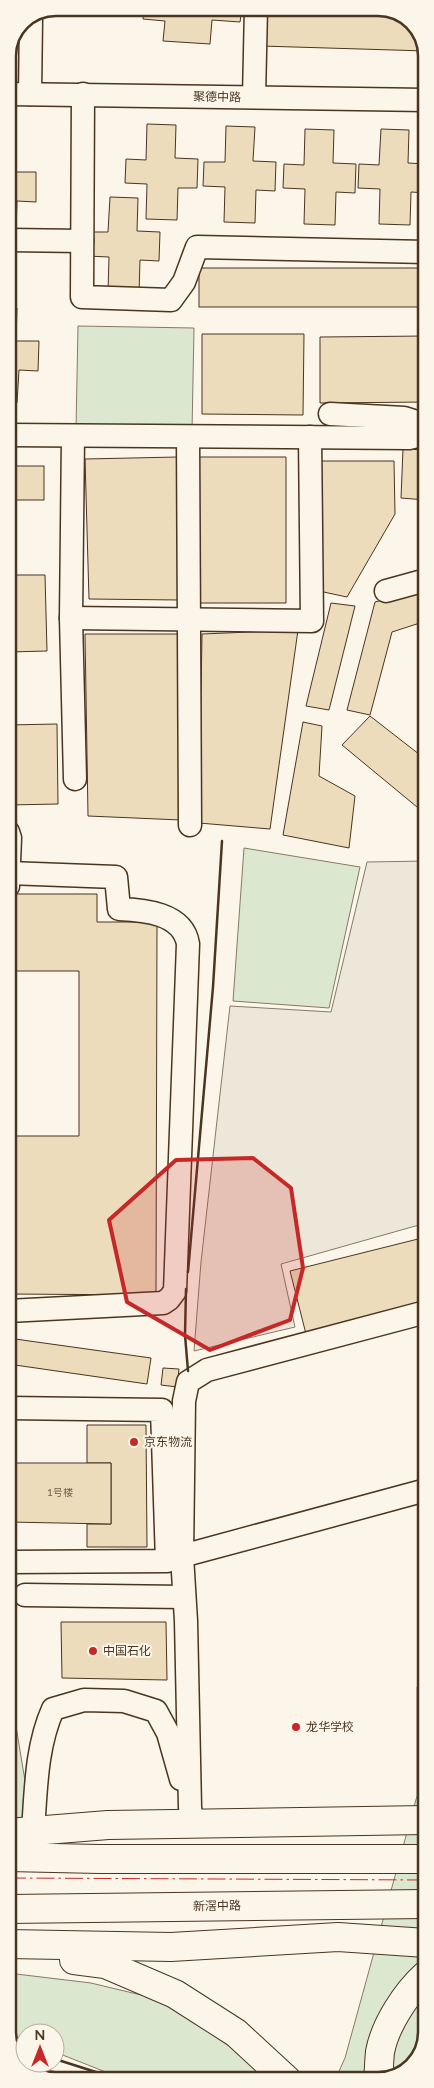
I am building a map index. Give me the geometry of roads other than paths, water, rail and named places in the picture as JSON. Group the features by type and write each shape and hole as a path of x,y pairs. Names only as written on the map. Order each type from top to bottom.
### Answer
{"highway":[{"path":"316,1822 418,1813"},
{"path":"20,1832 108,1826 191,1816 316,1822 418,1820"},
{"path":"17,1857 418,1858"},
{"name":"新滘中路","path":"17,1909 418,1904"},
{"path":"17,1944 171,1947 338,1937 418,1942"},
{"path":"17,1953 105,1964 174,1994 236,2033 278,2071"},
{"path":"379,2071 381,2051 394,2016 418,1981"}],"street":[{"path":"254,97 256,16"},
{"path":"30,94 31,26"},
{"name":"聚德中路","path":"16,94 417,100"},
{"path":"83,94 81,306 171,300 184,282 197,247 417,252"},
{"path":"16,240 82,241"},
{"path":"330,414 404,418 417,422"},
{"path":"16,435 409,438 417,436"},
{"path":"72,436 71,618 75,779"},
{"path":"188,437 190,825"},
{"path":"71,618 312,621 310,437"},
{"path":"386,591 417,582"},
{"path":"16,880 116,877 119,909 143,910 164,917 184,932 188,944 175,1291 163,1303 17,1311"},
{"path":"191,1816 182,1556 184,1402 188,1382 207,1370 418,1314"},
{"path":"17,1408 162,1410 167,1561 17,1562"},
{"path":"182,1556 418,1492"},
{"path":"25,1595 184,1597"},
{"path":"20,1832 38,1765 45,1727 53,1709 84,1700 124,1701 156,1711 168,1733 191,1816"}],"place":[{"name":"京东物流","path":"134,1442"},
{"name":"中国石化","path":"93,1651"},
{"name":"龙华学校","path":"296,1727"}]}
